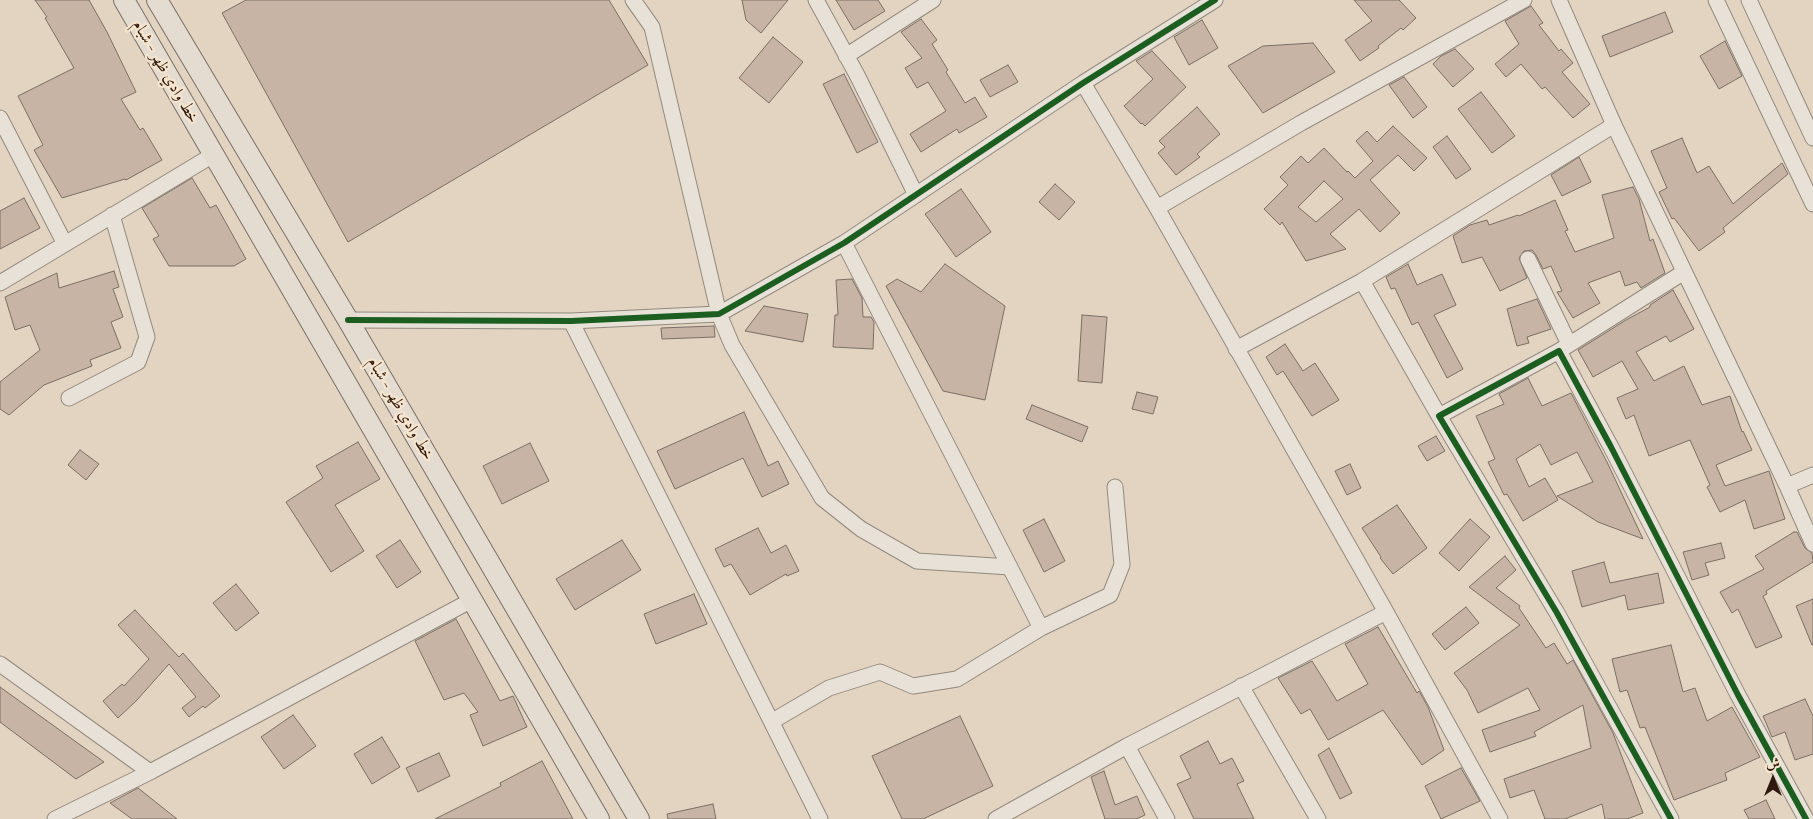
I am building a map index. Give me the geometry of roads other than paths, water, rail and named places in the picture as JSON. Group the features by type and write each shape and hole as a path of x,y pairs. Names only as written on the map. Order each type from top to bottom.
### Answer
{"main road":[{"name":"خط وادي ظهر - شبام","path":"124,0 599,819"},
{"name":"خط وادي ظهر - شبام","path":"157,0 348,320 639,819"}],"street":[{"path":"633,0 652,27 718,314 732,345 822,498 861,529 917,560 1010,567"},
{"path":"816,0 916,195"},
{"path":"846,56 933,0"},
{"path":"348,320 571,321 718,314 844,243 1083,83 1215,0"},
{"path":"1157,208 1301,123 1524,0"},
{"path":"1559,0 1614,125 1813,544"},
{"path":"1716,0 1813,204"},
{"path":"1748,0 1813,138"},
{"path":"1083,83 1157,208 1386,612 1500,819"},
{"path":"0,118 65,244"},
{"path":"1236,349 1362,282 1614,125"},
{"path":"0,282 213,155"},
{"path":"69,398 138,362 147,337 112,215"},
{"path":"844,243 1041,628"},
{"path":"1528,259 1564,348 1611,447 1738,695 1806,819"},
{"path":"1439,416 1564,348 1684,272"},
{"path":"1362,282 1439,416 1557,613 1671,819"},
{"path":"571,321 820,819"},
{"path":"1787,486 1813,475"},
{"path":"776,719 829,688 880,672 913,686 957,678 1041,628 1110,595 1122,564 1115,487"},
{"path":"54,819 150,772 472,600"},
{"path":"997,819 1127,746 1386,612"},
{"path":"0,664 150,772"},
{"path":"1241,686 1318,819"},
{"path":"1127,746 1167,819"}]}
